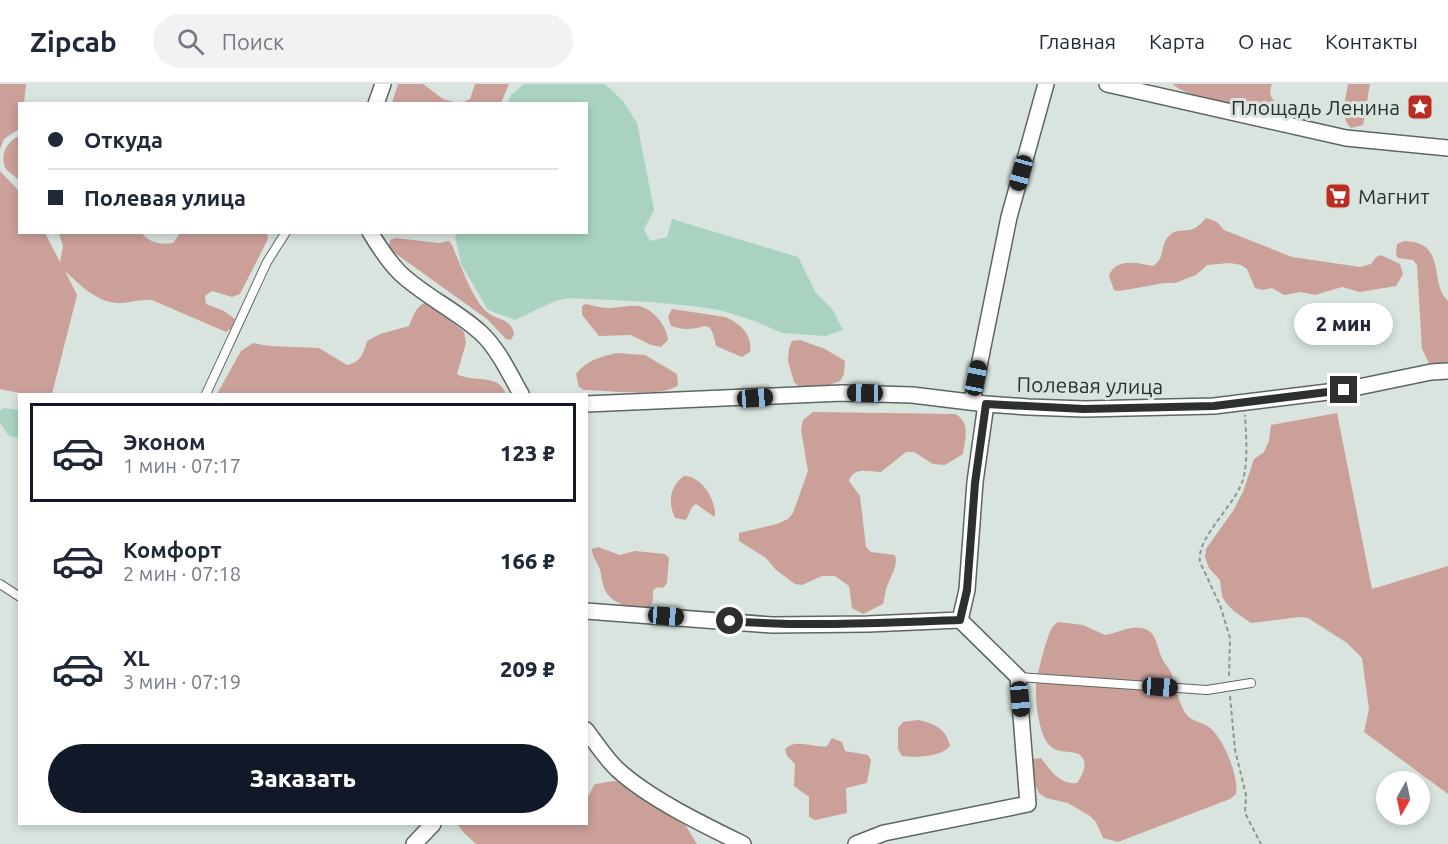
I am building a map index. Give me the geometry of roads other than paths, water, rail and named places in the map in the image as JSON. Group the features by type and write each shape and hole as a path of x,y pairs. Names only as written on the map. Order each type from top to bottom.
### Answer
{"street":[{"path":"377,102 383,84"},
{"path":"960,620 967,590 979,403 1009,218 1046,84"},
{"path":"1107,84 1346,138 1448,148"},
{"path":"371,234 381,251 400,273 468,322 483,336 499,355 520,393"},
{"name":"Полевая улица","path":"588,404 842,393 912,394 979,403 1084,409 1214,406 1344,390 1431,372 1448,371"},
{"path":"588,611 772,625 960,620 1018,677 1028,804 884,832 855,844"},
{"path":"588,733 617,769 638,785 708,827 743,844"},
{"path":"414,844 432,825"}],"lane":[{"path":"206,393 267,262 285,234"},
{"path":"0,584 18,596"},
{"path":"1018,677 1207,690 1251,683"}],"place":[{"name":"Площадь Ленина","path":"1420,107"},
{"name":"Магнит","path":"1338,196"}]}
